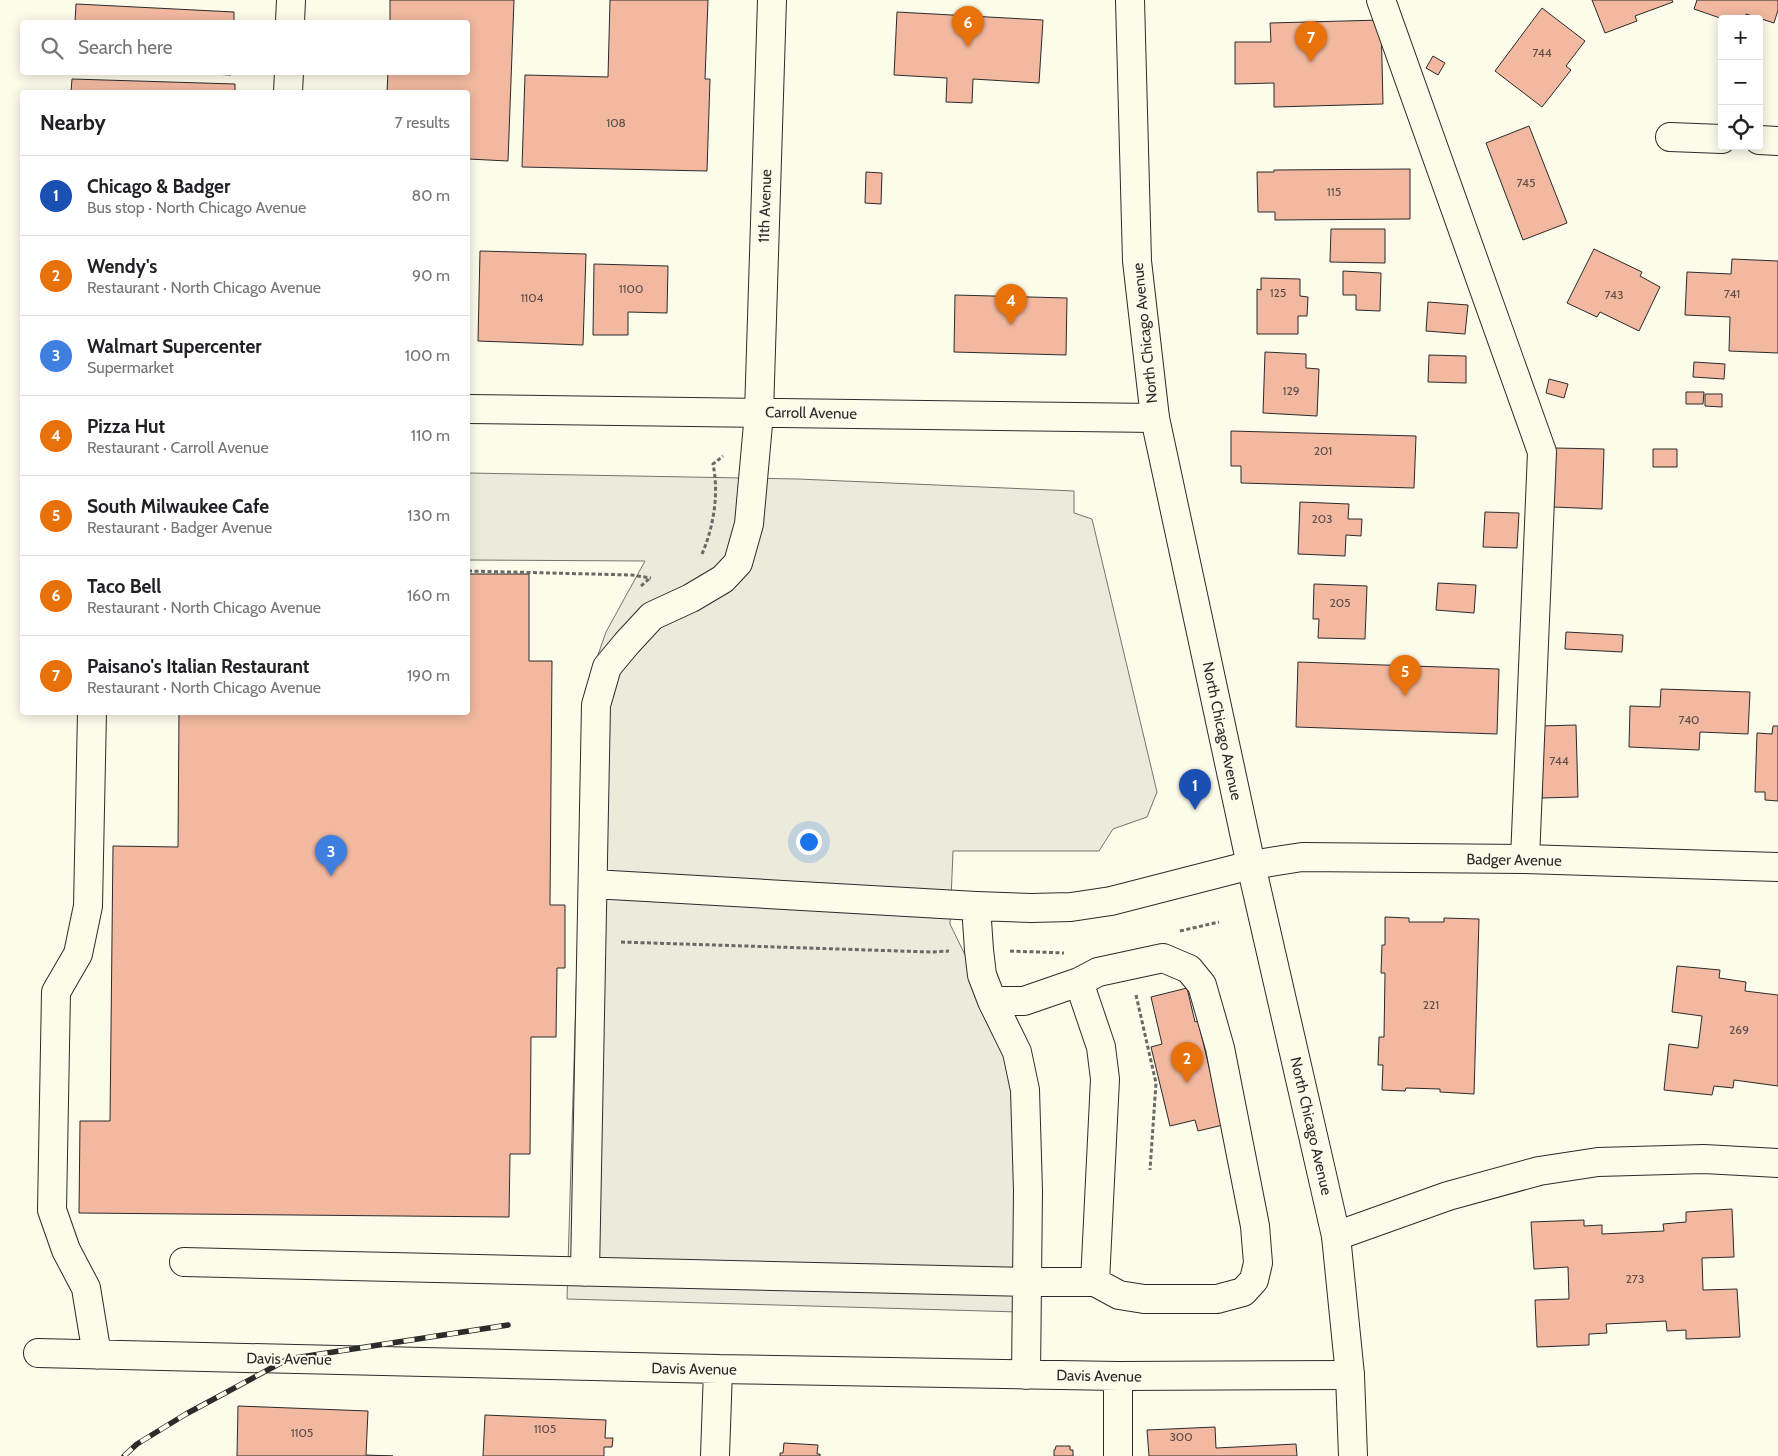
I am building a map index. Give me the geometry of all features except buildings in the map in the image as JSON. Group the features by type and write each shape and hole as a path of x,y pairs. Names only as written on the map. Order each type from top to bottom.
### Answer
{"street":[{"path":"290,20 291,0"},
{"name":"11th Avenue","path":"585,1272 596,705 607,667 652,616 691,598 723,579 738,563 749,524 759,413 772,0"},
{"name":"North Chicago Avenue","path":"1130,0 1137,260 1155,418 1251,865 1336,1236 1350,1375 1353,1456"},
{"path":"1381,0 1542,452 1525,859"},
{"path":"288,90 289,75"},
{"path":"1670,137 1718,139"},
{"path":"1763,140 1778,141"},
{"name":"Carroll Avenue","path":"470,410 1155,418"},
{"path":"92,715 88,906 78,954 56,992 52,1210 66,1250 86,1288 97,1355"},
{"name":"Badger Avenue","path":"593,884 1031,908 1070,907 1111,901 1251,865 1302,857 1525,859 1778,867"},
{"path":"976,906 982,975 992,1001 1017,1052 1025,1090 1028,1191 1026,1375"},
{"path":"184,1262 1095,1282 1119,1295 1144,1299 1217,1299 1243,1292 1254,1280 1258,1263 1256,1226 1220,1048 1202,986 1189,969 1163,958 1098,972 1079,982 1024,1001 992,1001"},
{"path":"1079,982 1101,1047 1105,1079 1095,1282"},
{"path":"1336,1236 1448,1196 1539,1170 1598,1162 1704,1159 1778,1163"},
{"name":"Davis Avenue","path":"38,1354 1026,1375 1350,1375"},
{"path":"715,1456 718,1369"},
{"path":"1118,1376 1118,1456"}],"path":[{"path":"701,556 715,508 716,476 713,464 723,456"},
{"path":"470,571 632,575 656,578"},
{"path":"1172,932 1219,922"},
{"path":"592,941 931,952 979,950 1071,954"},
{"path":"1130,966 1156,1083 1150,1170"}],"shaded area":[{"path":"470,473 798,479 1074,491 1074,513 1092,519 1157,792 1147,817 1113,829 1099,851 953,851 950,924 970,965 1011,1070 1019,1312 567,1299 585,692 606,632 645,561 470,560"}],"railway":[{"path":"124,1456 137,1444 186,1414 288,1359 508,1325"}],"place":[{"name":"Taco Bell","path":"968,47"},
{"name":"Paisano's Italian Restaurant","path":"1311,62"},
{"name":"Pizza Hut","path":"1011,325"},
{"name":"South Milwaukee Cafe","path":"1405,696"},
{"name":"Chicago & Badger","path":"1195,810"},
{"name":"Walmart Supercenter","path":"331,876"},
{"name":"Wendy's","path":"1187,1083"}]}
